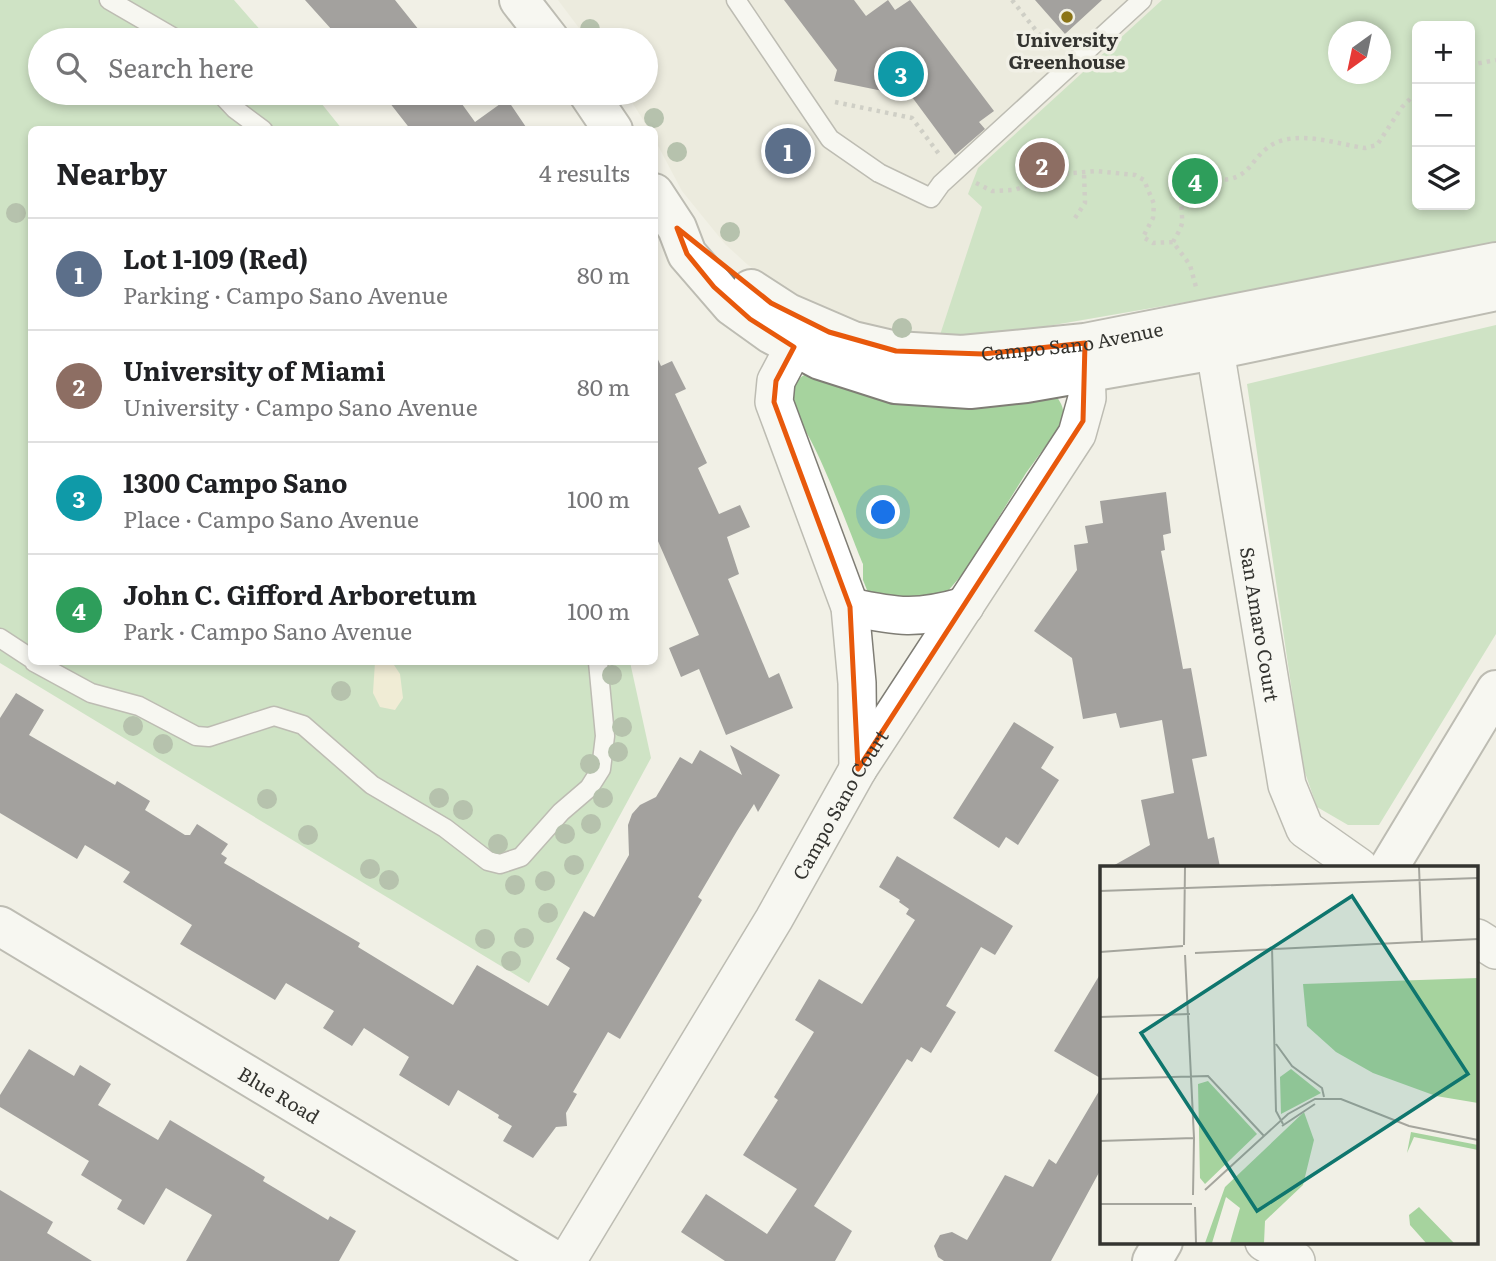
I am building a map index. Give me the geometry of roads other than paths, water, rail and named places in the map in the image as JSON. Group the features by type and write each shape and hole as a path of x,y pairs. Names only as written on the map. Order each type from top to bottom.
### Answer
{"street":[{"path":"519,0 541,28"},
{"path":"596,105 610,126"},
{"name":"Campo Sano Avenue","path":"658,199 677,228 687,254 714,288 750,319 794,347 868,378 921,387 984,387 1198,323 1292,300 1496,262"},
{"name":"Campo Sano Avenue","path":"677,228 771,303 815,326 865,344 896,351 1087,358 1215,350 1496,291"},
{"path":"794,347 776,381 774,402 850,607 857,683 858,769"},
{"name":"San Amaro Court","path":"1215,350 1290,794 1305,830 1358,866"},
{"name":"Campo Sano Court","path":"567,1261 774,919 858,769 1077,434 1086,411 1087,358"},
{"path":"850,607 912,617 929,617 965,606"},
{"path":"1390,866 1496,690"},
{"name":"Blue Road","path":"0,926 556,1261"},
{"path":"1478,939 1496,950"},
{"path":"1152,1261 1162,1244"},
{"path":"1267,1244 1296,1261"}],"lane":[{"path":"109,0 157,28"},
{"path":"736,0 830,139 849,154 931,198 955,171 1142,0"},
{"path":"231,105 258,126"},
{"path":"0,638 28,657"},
{"path":"42,665 91,693 139,706 196,736 209,737 274,716 303,725 372,785 445,828 488,862 500,864 520,857 561,811 589,788 601,769 605,736 598,665"}],"place":[{"name":"University Greenhouse","path":"1067,17"},
{"name":"1300 Campo Sano","path":"901,74"},
{"name":"Lot 1-109 (Red)","path":"788,151"},
{"name":"University of Miami","path":"1042,165"},
{"name":"John C. Gifford Arboretum","path":"1195,181"}]}
